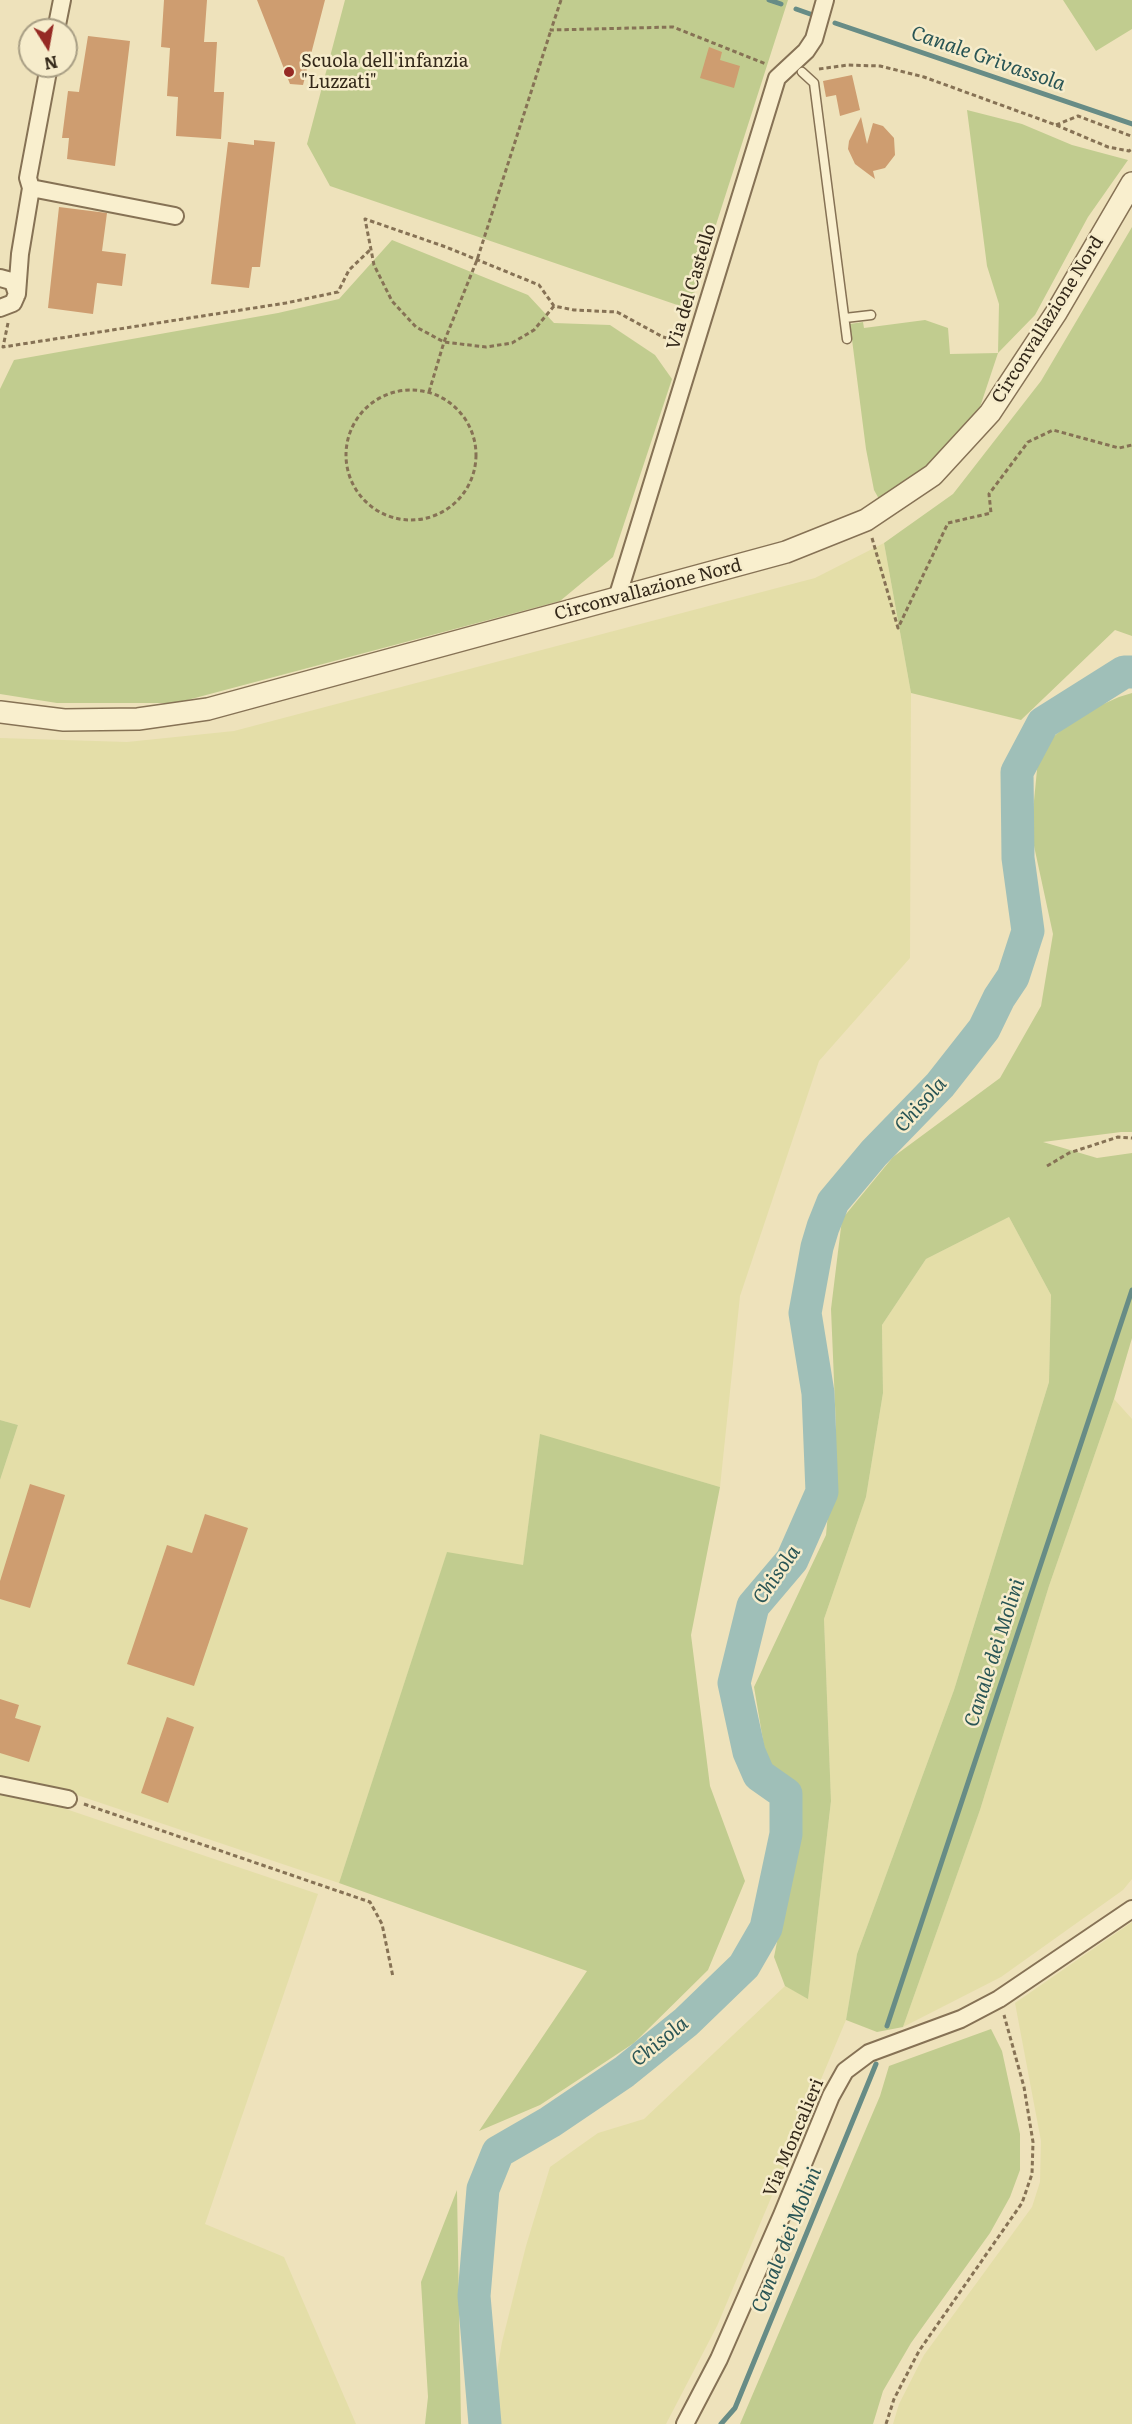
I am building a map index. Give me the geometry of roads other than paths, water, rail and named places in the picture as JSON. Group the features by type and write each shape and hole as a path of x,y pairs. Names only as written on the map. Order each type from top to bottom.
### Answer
{"street":[{"path":"58,18 62,0"},
{"name":"Via del Castello","path":"617,598 777,78 794,70 814,39 825,0"},
{"path":"1,310 13,303 16,294 31,188 27,178 47,78"},
{"name":"Circonvallazione Nord","path":"0,712 64,720 138,719 208,709 786,552 866,520 933,474 990,413 1056,313 1132,183"},
{"path":"31,188 175,216"},
{"path":"16,294 11,281 0,278 20,254"},
{"path":"0,1785 68,1799"},
{"name":"Via Moncalieri","path":"685,2424 719,2359 831,2096 845,2071 870,2053 961,2019 999,1999 1132,1909"}],"lane":[{"path":"794,70 814,83 848,339"},
{"path":"845,318 871,315"}],"waterway":[{"name":"Canale Grivassola","path":"769,0 781,4"},
{"name":"Canale Grivassola","path":"796,9 813,15"},
{"name":"Canale Grivassola","path":"835,23 1132,124"},
{"name":"Chisola","path":"485,2424 474,2296 483,2189 498,2152 550,2122 624,2072 686,2022 744,1966 766,1928 786,1834 786,1794 759,1775 749,1752 734,1683 753,1606 792,1560 822,1492 818,1393 805,1313 823,1227 833,1202 874,1153 940,1085 984,1029 999,998 1013,977 1028,931 1018,858 1017,772 1043,723 1124,672 1132,672"},
{"name":"Canale dei Molini","path":"887,2026 1132,1290"},
{"name":"Canale dei Molini","path":"721,2424 735,2408 876,2064"}],"place":[{"name":"Scuola dell'infanzia \"Luzzati\"","path":"289,72"}]}
